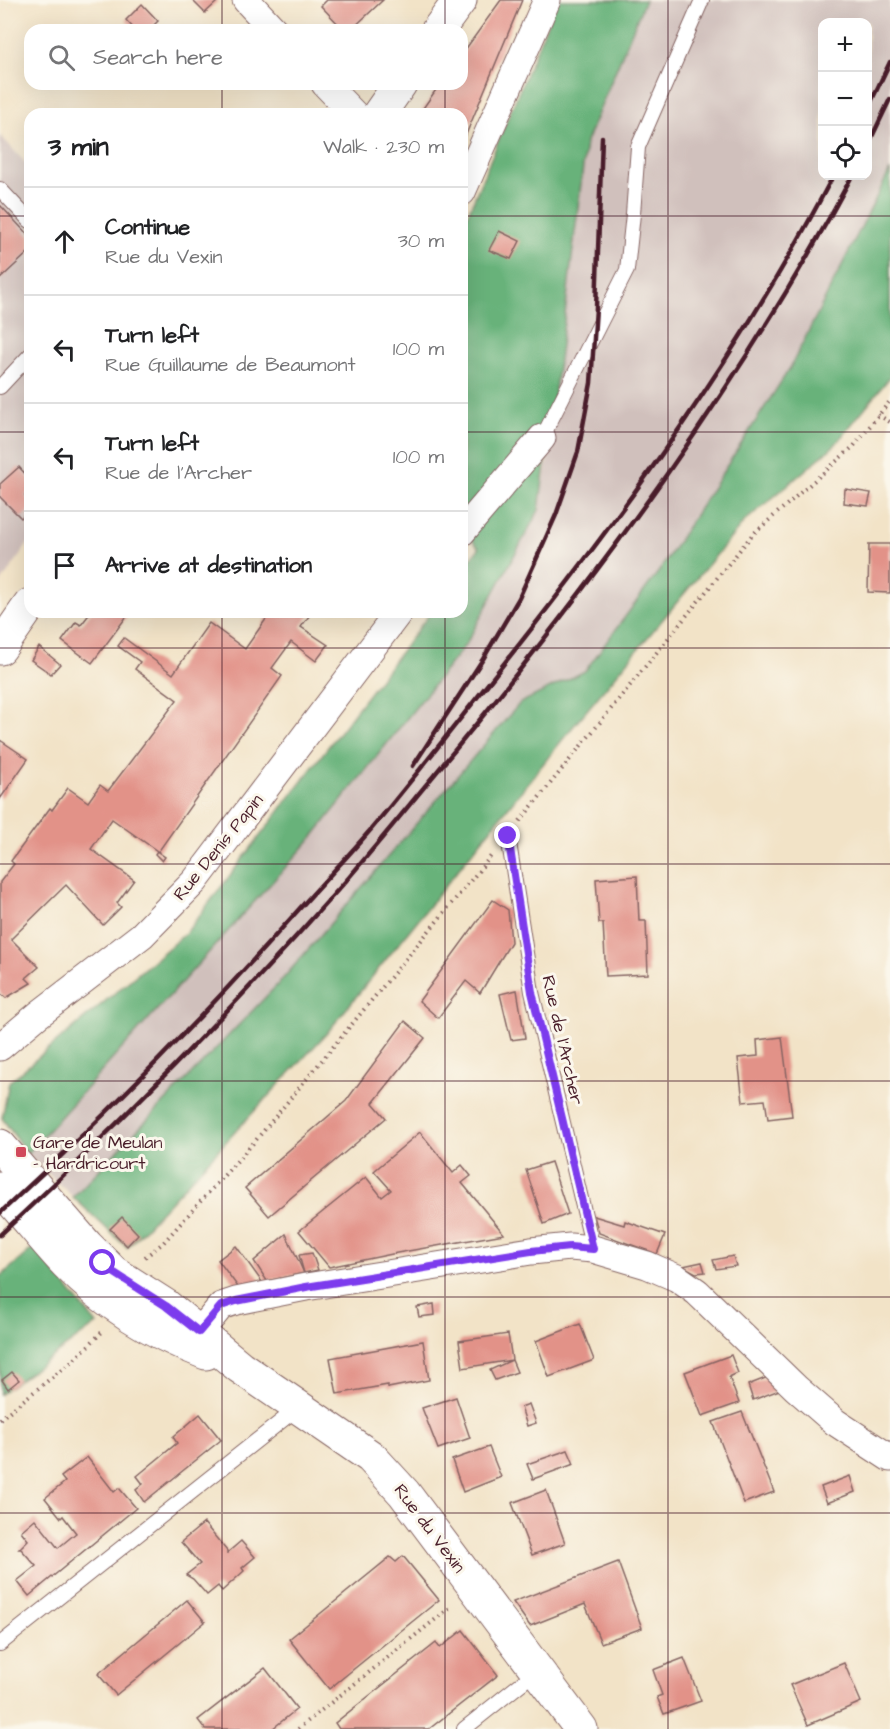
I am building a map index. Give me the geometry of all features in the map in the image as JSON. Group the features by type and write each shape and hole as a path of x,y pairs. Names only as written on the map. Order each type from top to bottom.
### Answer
{"main road":[{"path":"442,24 460,0"},
{"path":"383,108 396,90"},
{"path":"0,648 24,614"},
{"name":"Rue du Vexin","path":"0,1146 103,1263 166,1306 193,1339"},
{"name":"Rue du Vexin","path":"0,1188 67,1263 87,1283 120,1309 159,1332 193,1339 240,1367 359,1448 381,1467 404,1493 581,1729"}],"street":[{"path":"246,0 268,24"},
{"path":"468,178 547,0"},
{"path":"331,90 348,108"},
{"path":"468,525 542,438"},
{"name":"Rue Denis Papin","path":"0,1047 142,935 195,881 394,618"},
{"path":"193,1339 221,1306 236,1301 306,1287 531,1251 570,1247 593,1249 646,1265 677,1278 698,1292 796,1388 835,1422 890,1458"}],"lane":[{"path":"542,438 627,270 638,147 702,0"},
{"path":"0,189 24,215"},
{"path":"0,387 24,361"},
{"name":"Rue de l'Archer","path":"508,836 532,992 593,1249"},
{"path":"0,1644 298,1407"},
{"path":"464,1729 538,1670"}],"path":[{"path":"890,401 879,415 890,422"},
{"path":"0,1419 75,1359 106,1327"},
{"path":"298,1729 475,1588"}],"shaded area":[{"path":"645,0 890,0 890,170 790,368 659,571 584,671 520,703 281,981 73,1197 27,1154 312,838 466,644 539,510 548,456 542,438 565,315 586,142"},
{"path":"0,135 24,161 24,550 0,584"}],"green space":[{"path":"557,0 645,0 586,142 539,510 466,644 312,838 27,1154 2,1118 9,1082 186,933 426,618 468,618 468,563 479,548 468,535 468,214"},
{"path":"890,170 890,377 835,445 744,522 572,728 327,1033 127,1248 73,1197 281,981 520,703 585,671 659,571 790,368"},
{"path":"34,1247 97,1324 0,1394 0,1277"}],"building":[{"path":"192,0 219,0 205,13"},
{"path":"327,0 383,0 357,24 338,24 321,6"},
{"path":"501,0 522,0 468,130 468,108 423,108 436,90 468,90 468,46"},
{"path":"142,4 158,21 155,24 130,24 126,20"},
{"path":"0,205 24,231 24,257 0,279"},
{"path":"499,231 520,241 511,259 489,250"},
{"path":"19,467 24,472 24,515 21,518 0,497 0,484"},
{"path":"845,489 871,493 868,506 844,503"},
{"path":"869,544 890,544 890,593 868,592"},
{"path":"86,618 126,618 92,663 62,641 76,622 81,625"},
{"path":"267,618 308,618 301,627 328,645 316,661 291,642 272,668 282,676 158,852 165,857 162,861 155,854 157,851 112,819 91,849 134,880 117,903 121,907 103,925 66,885 11,939 39,967 26,978 31,983 6,998 0,993 0,882 14,864 11,861 50,808 52,810 68,788 88,802 100,785 108,791 177,700 135,669 140,662 118,646 124,638 173,674 209,623 245,649"},
{"path":"39,647 60,664 51,674 31,660"},
{"path":"0,740 28,759 0,799"},
{"path":"637,876 639,921 646,921 648,974 606,976 603,923 599,923 596,879"},
{"path":"493,900 508,910 511,942 480,993 466,981 438,1018 419,1001"},
{"path":"517,990 525,1038 511,1040 500,994"},
{"path":"405,1021 425,1038 373,1103 386,1118 269,1216 245,1188 346,1101"},
{"path":"782,1037 792,1116 768,1119 765,1100 743,1102 738,1058 758,1056 757,1040"},
{"path":"420,1132 453,1173 462,1165 471,1176 462,1183 504,1234 329,1267 299,1231 366,1177 382,1197 391,1190 374,1171"},
{"path":"551,1162 568,1214 544,1224 526,1170"},
{"path":"594,1216 624,1225 625,1221 665,1235 657,1254 599,1233"},
{"path":"122,1217 138,1234 127,1246 110,1229"},
{"path":"286,1234 304,1273 267,1281 254,1261"},
{"path":"236,1246 262,1282 238,1287 218,1260"},
{"path":"312,1253 318,1270 304,1273 299,1255"},
{"path":"733,1256 736,1266 716,1269 713,1260"},
{"path":"702,1262 705,1272 696,1273 683,1266"},
{"path":"434,1304 435,1315 419,1317 417,1307"},
{"path":"580,1324 594,1360 549,1377 536,1341"},
{"path":"508,1334 512,1360 463,1368 459,1341"},
{"path":"423,1341 429,1380 337,1394 330,1358"},
{"path":"731,1355 738,1373 729,1377 739,1403 702,1416 685,1372"},
{"path":"512,1360 517,1372 495,1380 490,1370"},
{"path":"12,1372 19,1380 8,1389 2,1380"},
{"path":"768,1377 782,1389 753,1400 748,1385"},
{"path":"456,1397 470,1438 438,1449 422,1408"},
{"path":"529,1404 536,1423 527,1426 521,1407"},
{"path":"742,1412 774,1492 744,1503 713,1422"},
{"path":"200,1414 221,1440 144,1502 136,1490 143,1484 137,1476 177,1443 173,1437"},
{"path":"489,1447 501,1477 463,1492 452,1460"},
{"path":"568,1450 574,1464 533,1479 527,1464"},
{"path":"87,1457 114,1492 119,1488 136,1508 29,1596 17,1581 36,1566 19,1549 28,1540 21,1531 35,1519 58,1548 76,1533 45,1498 65,1482 61,1477"},
{"path":"850,1476 855,1492 827,1503 821,1487"},
{"path":"546,1490 565,1543 532,1555 512,1503"},
{"path":"204,1523 227,1553 241,1541 255,1557 242,1568 244,1571 222,1591 218,1586 207,1595 193,1579 186,1575 200,1564 181,1542"},
{"path":"403,1556 439,1600 329,1689 289,1639 390,1557 396,1562"},
{"path":"618,1562 642,1628 601,1643 585,1604 530,1626 513,1602"},
{"path":"187,1600 205,1622 116,1695 98,1674"},
{"path":"463,1630 498,1675 429,1729 339,1729 335,1723 436,1643 440,1648"},
{"path":"684,1658 701,1701 664,1714 657,1697 662,1695 653,1670"},
{"path":"844,1663 861,1702 808,1725 790,1685"},
{"path":"265,1668 297,1709 272,1729 205,1729 198,1720"}],"railway":[{"path":"872,100 890,62"},
{"path":"872,137 890,99"},
{"path":"413,766 483,659 519,598 556,515 578,452 591,383 602,137"},
{"path":"0,1213 117,1102 192,1025 373,827 418,772 585,559 674,436 758,308 831,180"},
{"path":"0,1235 134,1107 304,928 359,866 510,682 616,544 717,401 765,327 850,180"}],"place":[{"name":"Gare de Meulan - Hardricourt","path":"21,1152"}],"route":[{"path":"103,1263 166,1306 199,1332 216,1311 226,1303 306,1287 531,1251 570,1247 593,1249 532,992 508,836"}]}
